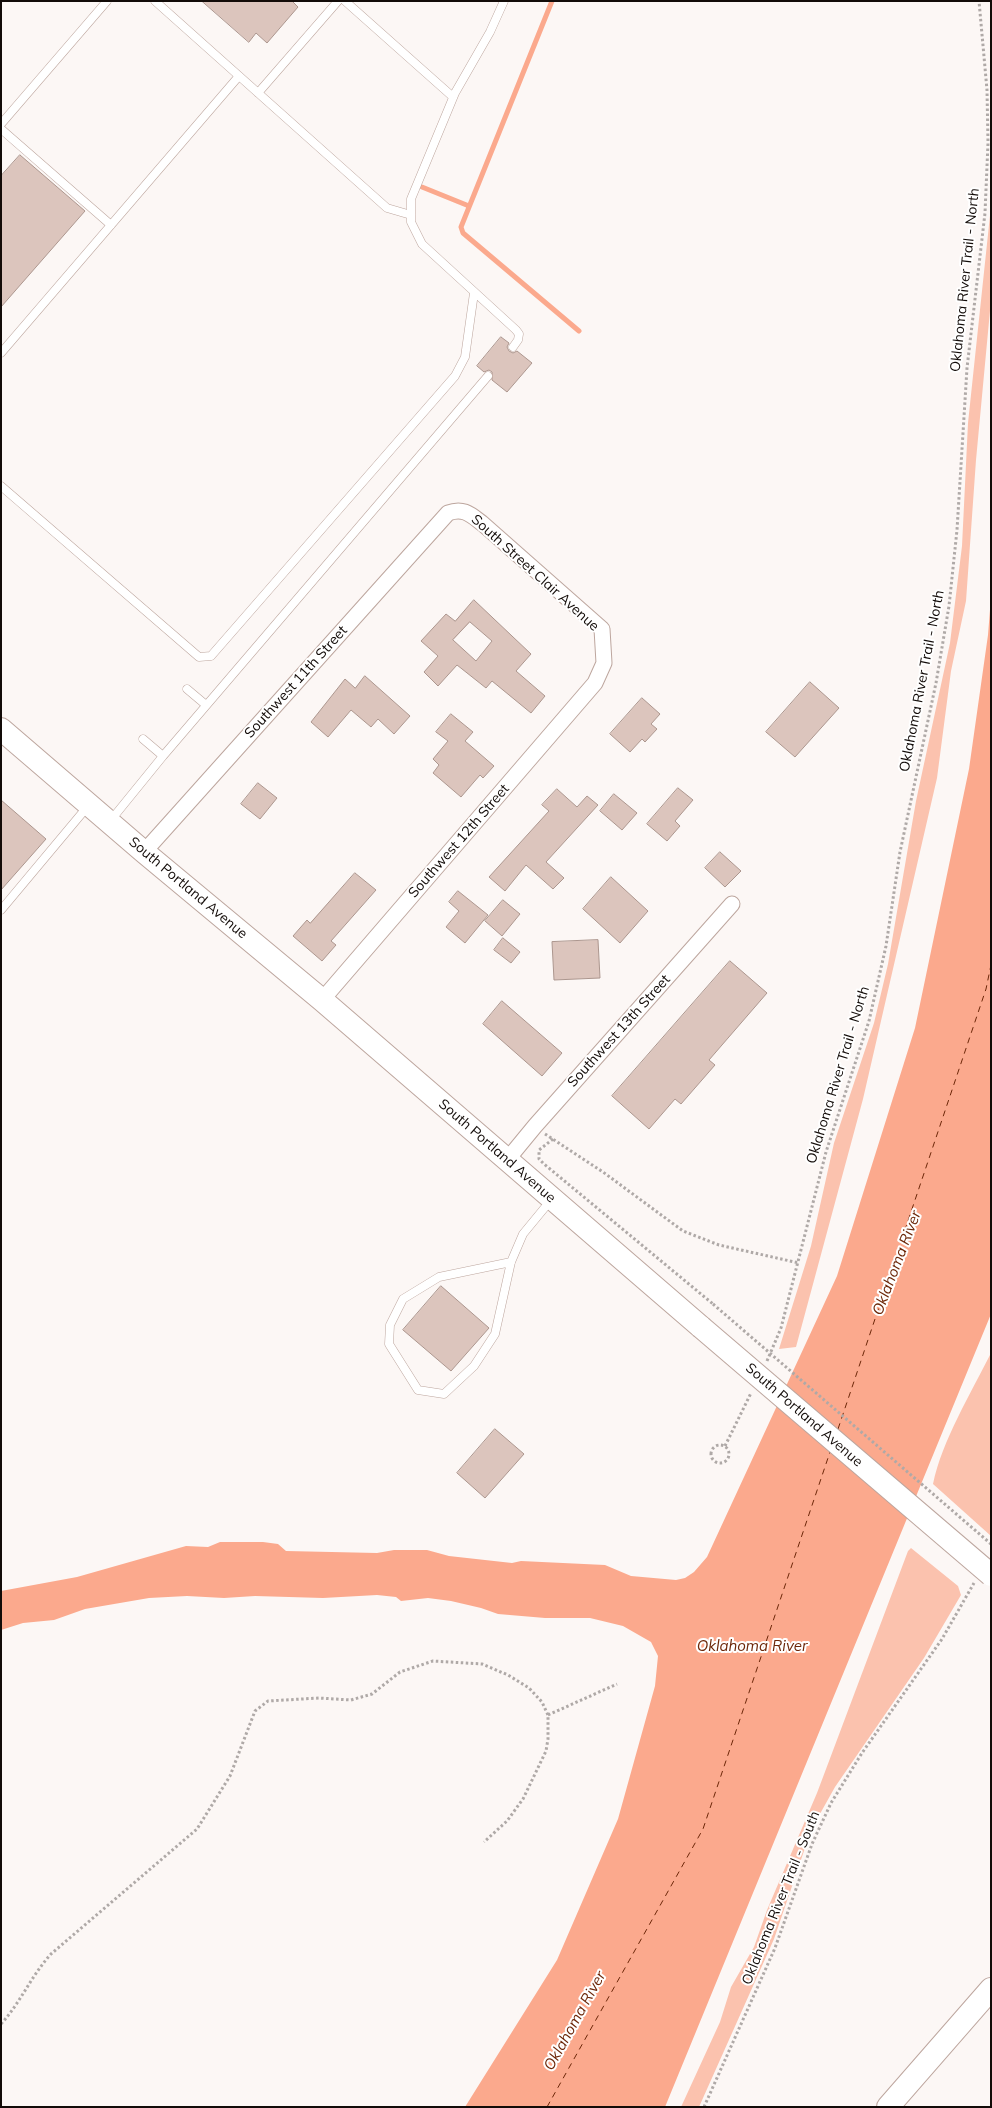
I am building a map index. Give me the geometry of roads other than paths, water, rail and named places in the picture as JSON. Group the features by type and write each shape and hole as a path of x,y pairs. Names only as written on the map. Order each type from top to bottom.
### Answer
{"main road":[{"name":"South Portland Avenue","path":"1,728 144,852 322,1000 701,1327 984,1576"},
{"path":"888,2107 991,1989"}],"street":[{"name":"South Street Clair Avenue","path":"448,513 457,510 468,512 602,629 604,663 595,683"},
{"name":"Southwest 11th Street","path":"144,852 448,513"},
{"name":"Southwest 12th Street","path":"322,1000 595,683"},
{"name":"Southwest 13th Street","path":"507,1160 732,904"}],"lane":[{"path":"1,124 107,1"},
{"path":"155,1 387,208 411,216"},
{"path":"258,93 338,1"},
{"path":"345,1 453,97"},
{"path":"504,1 490,32 453,97 412,199 411,222 422,244 516,330 519,334 518,340 513,347"},
{"path":"1,353 239,76"},
{"path":"1,128 111,225"},
{"path":"1,486 200,657 211,656 455,376 465,357 474,293"},
{"path":"109,822 206,705 488,376"},
{"path":"187,688 206,705"},
{"path":"143,739 163,756"},
{"path":"1,910 89,804"},
{"path":"511,1262 439,1276 403,1299 390,1325 389,1344 418,1390 444,1394 474,1366 495,1334 511,1262 523,1234 552,1199"}],"water":[{"name":"Oklahoma River","path":"991,597 991,1314 665,2107 465,2107 557,1960 618,1819 655,1686 658,1656 651,1642 623,1626 590,1618 545,1618 498,1614 451,1601 428,1598 401,1601 396,1597 377,1595 323,1598 187,1596 149,1598 85,1609 54,1620 23,1623 1,1630 1,1591 77,1577 186,1546 208,1547 220,1542 278,1544 286,1551 377,1553 394,1550 427,1550 449,1556 512,1563 521,1561 605,1565 631,1576 676,1580 685,1578 694,1572 707,1557 837,1276 915,1028 969,769 988,635"}],"waterway":[{"path":"552,1 461,227 463,233 579,331"},
{"path":"422,187 469,206"}]}
